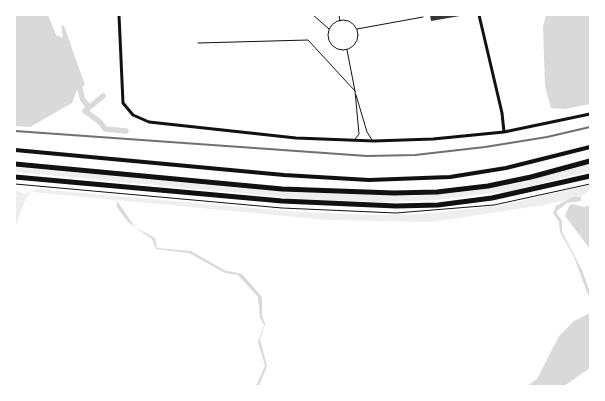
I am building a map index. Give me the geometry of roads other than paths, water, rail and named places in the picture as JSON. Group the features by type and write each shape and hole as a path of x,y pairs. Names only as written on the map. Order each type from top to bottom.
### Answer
{"highway":[{"path":"15,164 282,188 394,193 438,192 488,186 590,161"},
{"path":"15,176 282,201 396,206 438,205 492,198 590,176"}],"street":[{"path":"119,15 123,103 133,115 148,122 296,138 374,141 433,139 504,132 590,114"},
{"path":"479,15 504,132"},
{"path":"15,150 284,175 369,180 450,176 506,168 590,146"}],"lane":[{"path":"313,15 330,29"},
{"path":"339,15 340,21"},
{"path":"357,29 423,17"},
{"path":"330,29 340,21"},
{"path":"330,29 330,42 340,50 347,50 357,42 357,29 352,24 340,21"},
{"path":"198,43 308,40 355,91 359,134 352,141"},
{"path":"347,50 366,132 374,141"}],"waterway":[{"path":"78,83 83,100 89,107"},
{"path":"103,96 85,111 100,122 105,129 126,131"}],"railway":[{"path":"15,131 367,156 415,155 485,147 547,137 590,127"}]}
